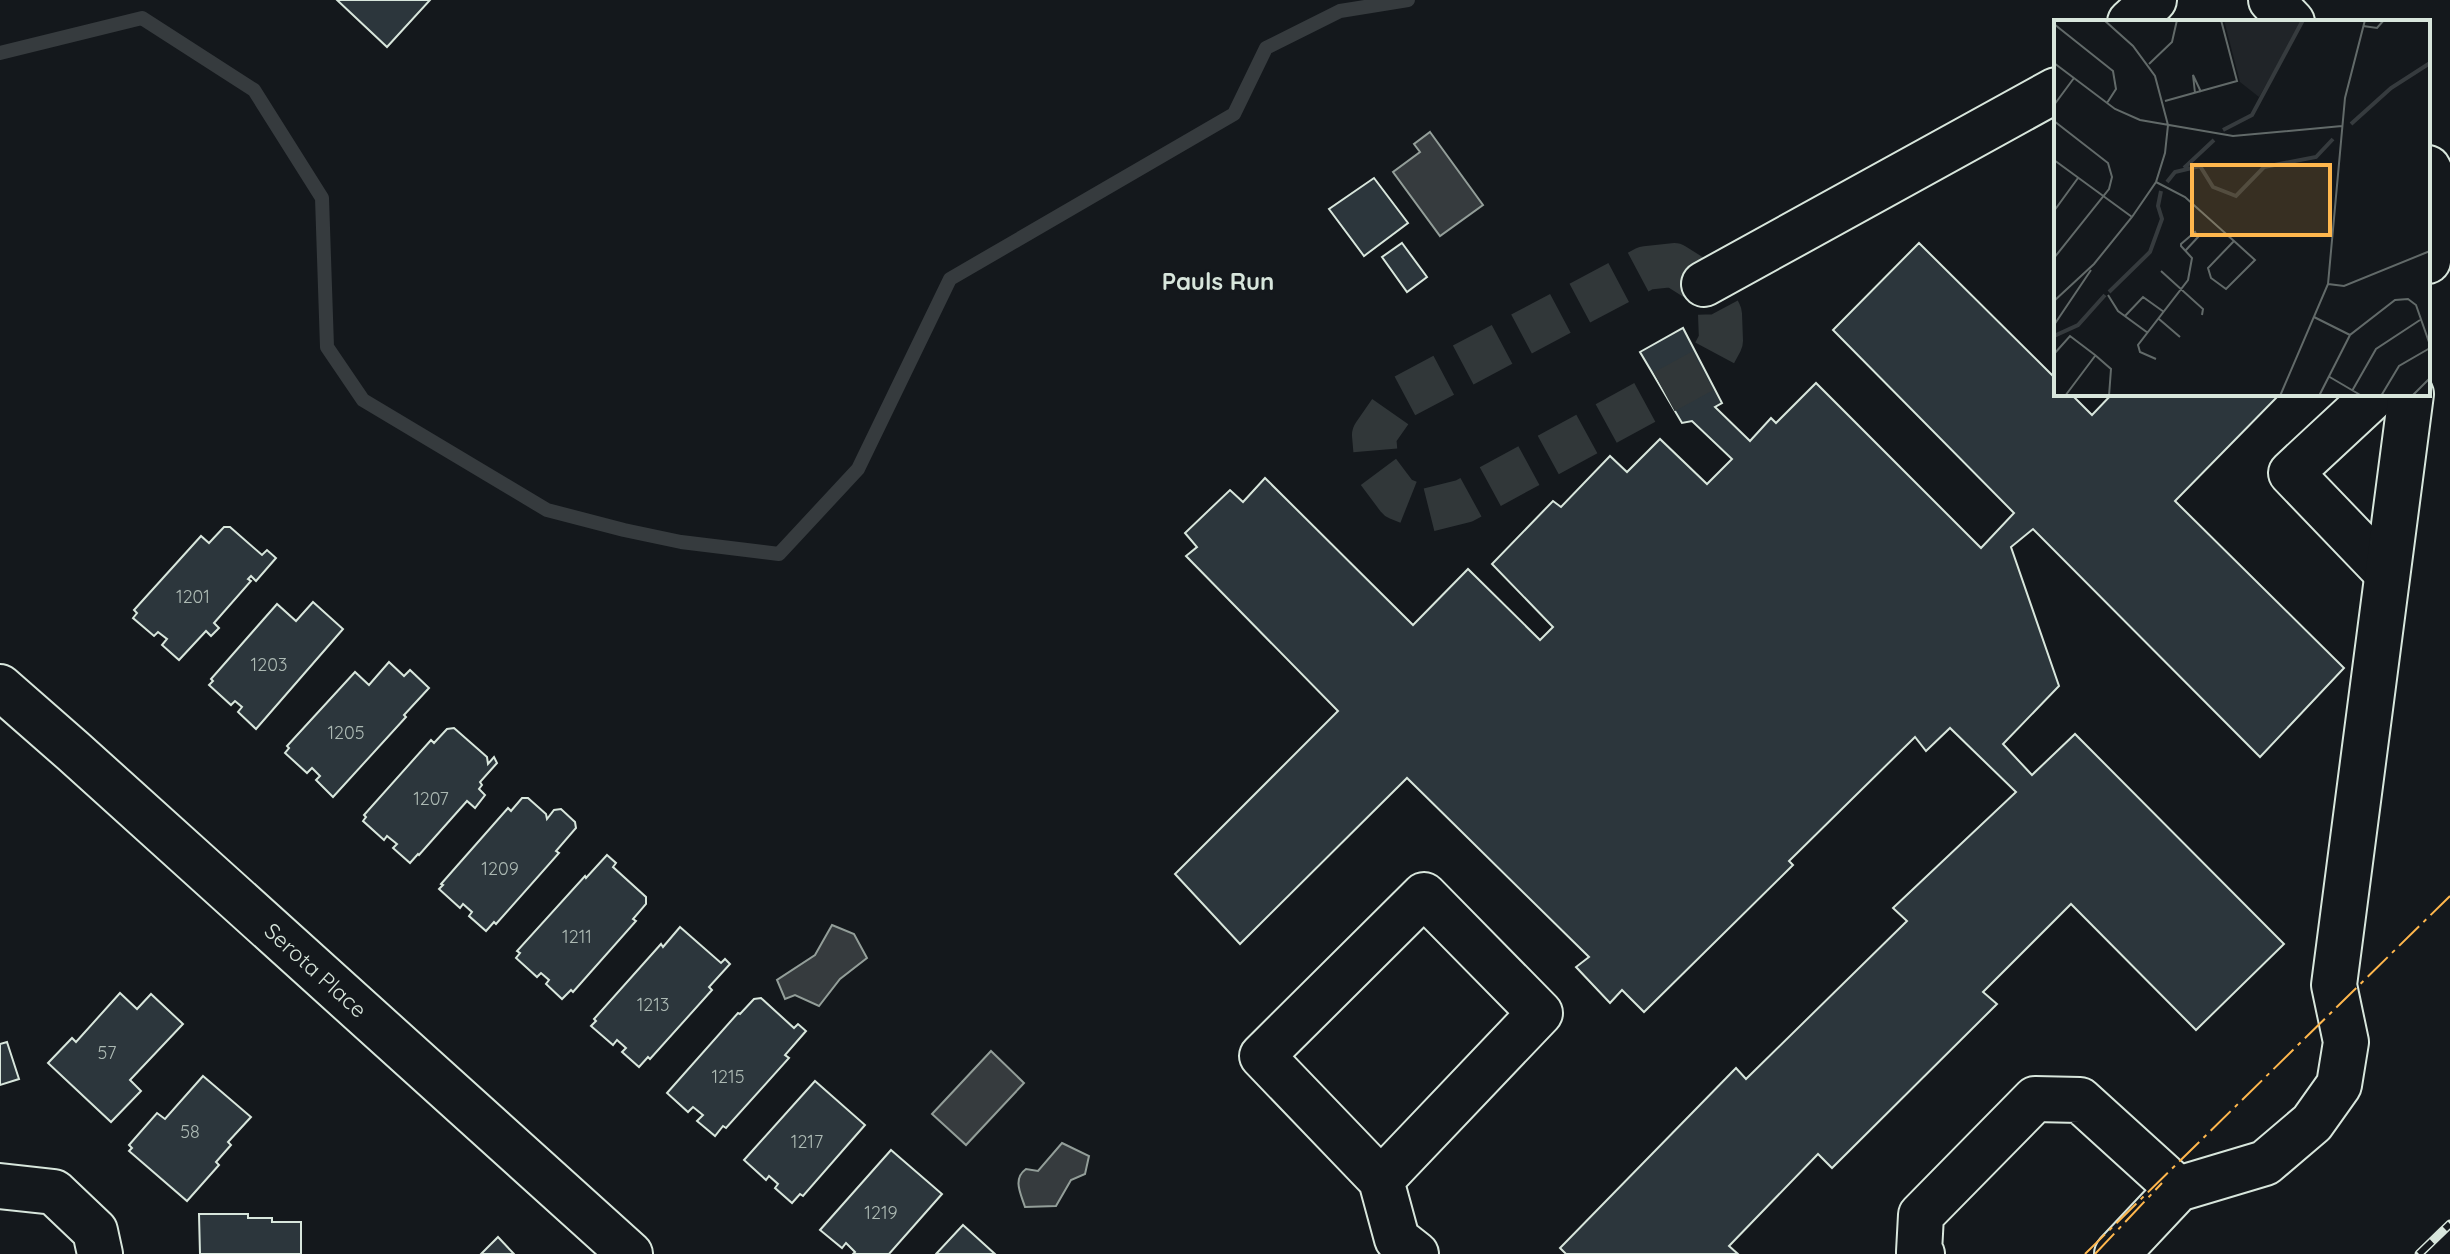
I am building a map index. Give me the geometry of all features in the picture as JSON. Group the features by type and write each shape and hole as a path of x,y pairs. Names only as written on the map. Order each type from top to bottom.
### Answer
{"street":[{"path":"2132,20 2154,0"},
{"path":"2271,0 2290,20"},
{"path":"1704,284 2054,91"},
{"path":"2430,172 2438,188 2430,246"},
{"path":"2374,396 2291,473 2387,573"},
{"path":"2117,1254 2178,1189 2265,1163 2312,1123 2339,1085 2346,1042 2334,985 2411,396"},
{"name":"Serota Place","path":"0,687 630,1254"},
{"path":"1381,1180 1540,1013 1424,895 1262,1056 1381,1180 1397,1239 1416,1254"},
{"path":"1922,1254 1919,1252 1921,1215 2035,1099 2080,1100 2178,1189"},
{"path":"0,1186 54,1192 95,1231 100,1254"}],"shaded area":[{"path":"1430,132 1483,205 1440,236 1393,172 1420,152 1414,144"},
{"path":"832,925 854,934 867,958 840,979 819,1006 795,995 785,999 777,980 815,955"},
{"path":"991,1051 1024,1083 966,1145 932,1114"},
{"path":"1062,1143 1089,1156 1085,1174 1071,1180 1056,1206 1025,1207 1019,1177 1026,1169 1038,1171"}],"building":[{"path":"337,0 430,0 387,47"},
{"path":"1374,178 1408,223 1364,256 1329,209"},
{"path":"1402,243 1427,277 1407,292 1382,257"},
{"path":"1919,243 2054,377 2054,396 2073,396 2092,415 2110,396 2278,396 2175,501 2344,668 2260,757 2033,529 2011,547 2059,686 2003,744 2032,775 2075,734 2284,944 2196,1030 2071,904 1983,992 1997,1004 1832,1168 1818,1154 1729,1246 1738,1254 1566,1254 1560,1248 1736,1068 1746,1079 1907,921 1893,908 2016,792 1950,728 1926,751 1915,737 1789,861 1793,865 1644,1012 1622,990 1610,1003 1576,967 1589,957 1407,778 1240,944 1175,874 1338,711 1186,556 1197,547 1185,533 1230,490 1243,502 1265,478 1413,625 1468,569 1540,640 1553,627 1492,564 1553,501 1561,507 1610,456 1627,472 1660,439 1707,484 1732,459 1692,421 1682,423 1640,352 1683,328 1722,403 1715,407 1750,441 1771,418 1776,423 1816,383 1981,548 2014,513 1833,330"},
{"path":"224,527 230,527 262,555 267,550 276,558 256,581 251,576 248,579 251,581 214,623 219,628 211,636 206,631 179,660 162,645 167,639 158,632 154,636 133,618 137,613 134,610 201,536 209,543"},
{"path":"313,602 343,629 256,729 238,712 242,707 235,701 231,705 209,685 213,681 211,679 277,604 296,621"},
{"path":"389,662 404,676 410,670 429,688 333,797 316,780 320,776 312,768 307,773 285,753 289,748 287,746 355,672 369,685"},
{"path":"454,728 487,757 488,764 494,757 497,763 480,782 482,785 479,789 485,795 475,808 467,801 410,863 393,848 397,844 387,836 384,840 363,821 364,815 431,740 434,743 447,729"},
{"path":"522,798 528,798 546,814 547,819 554,810 561,809 575,822 576,828 556,851 559,853 496,924 494,922 486,931 469,916 472,912 463,904 460,908 439,889 508,808 511,811"},
{"path":"607,855 616,863 613,867 646,897 646,904 633,919 636,921 573,992 571,990 562,999 546,984 549,980 541,973 537,977 516,958 520,953 517,951"},
{"path":"680,927 721,963 725,959 730,964 709,987 712,990 650,1059 648,1057 639,1067 622,1052 626,1048 617,1040 613,1045 591,1026 661,944 663,947"},
{"path":"120,993 137,1009 151,994 183,1024 130,1080 141,1091 111,1122 48,1063 72,1038 76,1042"},
{"path":"761,998 794,1028 798,1024 806,1031 785,1055 789,1058 726,1128 723,1126 715,1136 697,1121 703,1115 693,1107 688,1112 667,1093 738,1013 754,999"},
{"path":"7,1042 19,1079 0,1085 0,1044"},
{"path":"203,1076 251,1117 228,1142 231,1145 216,1162 219,1165 187,1201 129,1151 132,1148 129,1145 157,1113 165,1119"},
{"path":"815,1081 865,1125 803,1196 800,1194 792,1203 775,1188 778,1184 769,1176 766,1180 744,1160"},
{"path":"891,1150 942,1194 889,1254 853,1254 855,1252 846,1243 842,1248 820,1230"},
{"path":"199,1214 248,1214 248,1218 272,1218 272,1222 301,1222 301,1254 200,1254"},
{"path":"963,1225 995,1254 936,1254"},
{"path":"498,1237 514,1254 481,1254"}],"waterway":[{"path":"0,53 142,18 254,90 322,198 327,347 363,400 547,510 681,542 779,554 858,469 950,279 1234,114 1266,48 1340,11 1408,0"}],"tunnel":[{"path":"1674,265 1704,284 1720,314 1721,341 1706,369 1464,501 1428,510 1398,498 1377,470 1374,435 1399,399 1646,268 1674,265"}],"railway":[{"path":"2419,1254 2450,1224"}],"power":[{"path":"2085,1254 2450,896"},
{"path":"2095,1254 2162,1183"}],"district":[{"name":"Pauls Run","path":"1218,281"}]}
